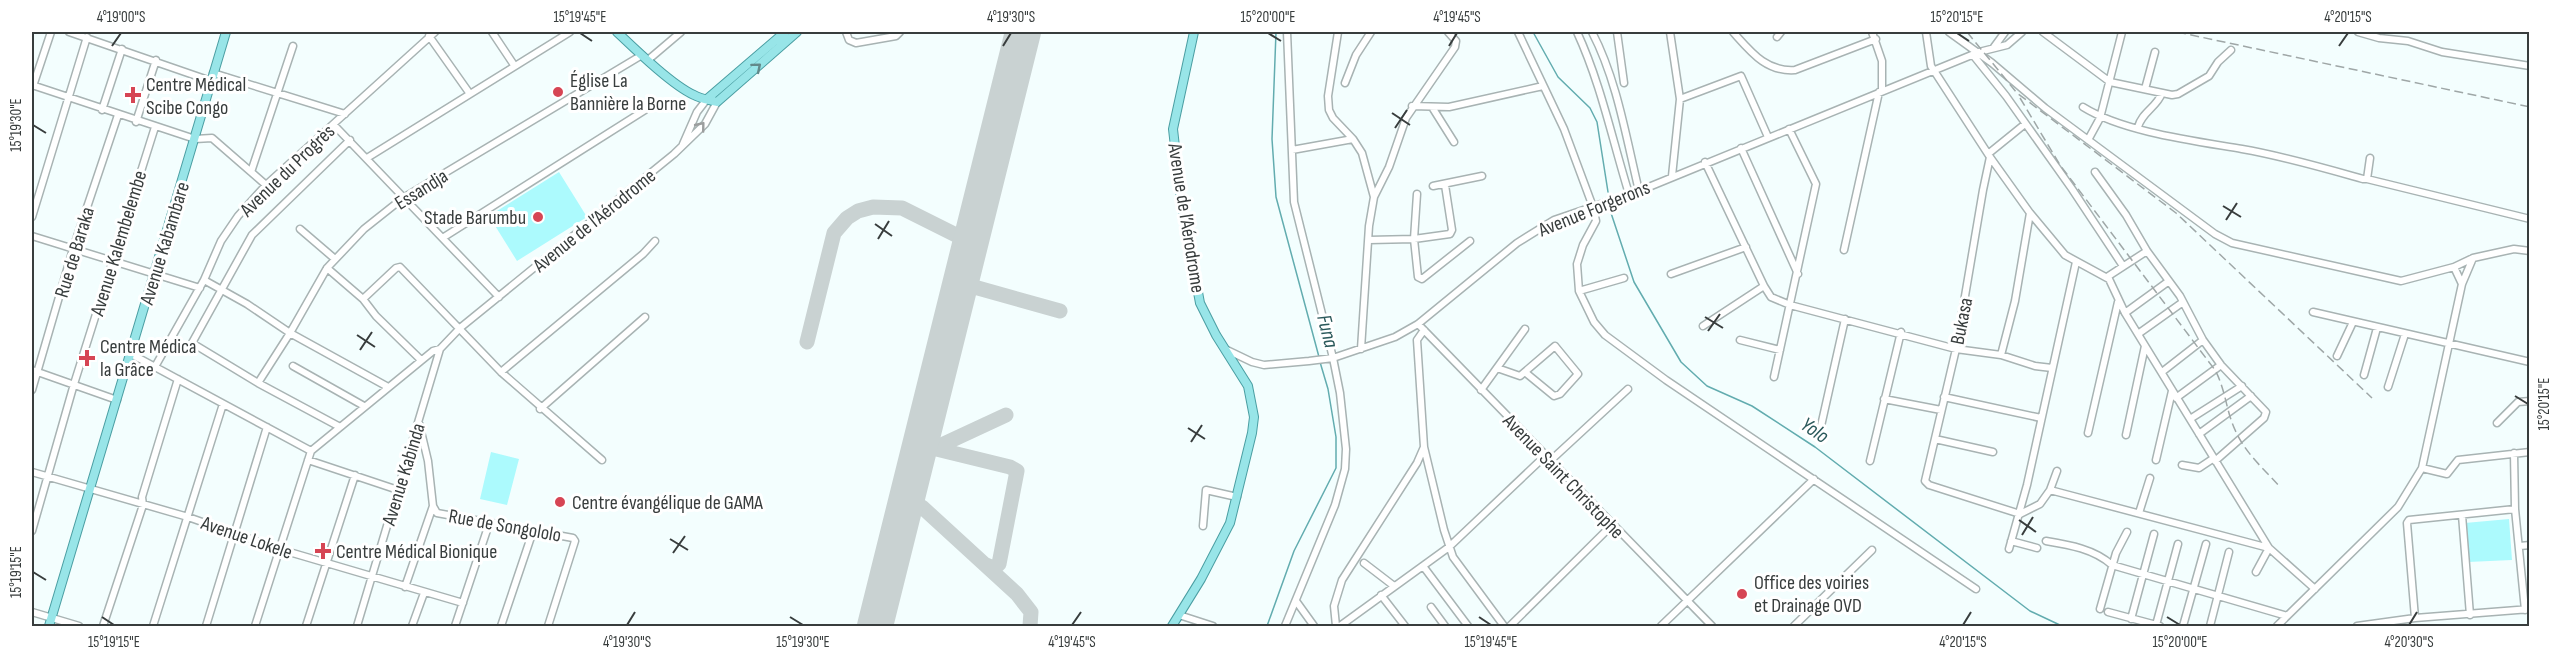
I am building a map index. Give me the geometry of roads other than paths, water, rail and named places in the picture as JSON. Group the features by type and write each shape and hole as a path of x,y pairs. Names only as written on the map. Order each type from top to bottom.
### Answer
{"main road":[{"name":"Avenue Kabambare","path":"50,622 226,32"},
{"path":"617,32 687,91 717,102"},
{"path":"707,99 785,32"},
{"name":"Avenue de l’Aérodrome","path":"717,102 797,32"},
{"name":"Avenue de l’Aérodrome","path":"1172,627 1222,541 1237,497 1254,417 1248,386 1207,319 1196,289 1173,143 1175,117 1194,32"}],"street":[{"path":"51,32 32,85 136,122 195,139 212,138 266,185"},
{"path":"74,32 212,77 345,114"},
{"path":"492,32 514,65"},
{"path":"367,158 570,32"},
{"name":"Essandja","path":"258,383 327,268 364,229 403,198 645,57 681,32"},
{"path":"846,32 849,40 856,44 896,36 900,32"},
{"path":"1285,627 1335,505 1345,470 1346,449 1341,405 1294,202 1287,32"},
{"path":"1338,32 1328,96 1329,110 1362,153 1374,197 1361,349"},
{"path":"1345,83 1356,55 1371,32"},
{"path":"1374,197 1381,187 1412,106 1455,47 1456,41 1448,32"},
{"path":"1518,32 1564,129 1593,207 1596,221 1583,245 1577,264 1579,291 1594,322 1612,341 1675,387 1976,589"},
{"path":"1577,32 1592,64 1604,100 1629,194"},
{"path":"1592,32 1608,68 1639,190"},
{"path":"1617,32 1624,83"},
{"path":"1671,32 1680,99 1672,176"},
{"path":"1733,32 1762,63 1777,69 1795,70 1876,39"},
{"path":"1844,250 1881,91 1882,61 1872,32"},
{"path":"1926,32 1930,60 1934,70 1989,155 2030,213 2065,255 2107,277 2125,313 2269,548 2315,589"},
{"path":"1949,32 2045,108 2215,234 2232,243 2392,280 2409,280 2454,267 2473,258 2514,249 2529,251"},
{"path":"1994,47 2005,32"},
{"name":"Avenue Forgerons","path":"1227,350 1252,363 1309,361 1330,359 1395,337 1418,324 1526,237 1554,220 1629,194 1976,53 2007,45 2022,32"},
{"path":"2043,32 2110,82 2162,93 2178,94 2209,76 2218,62 2231,50"},
{"path":"2088,140 2100,118 2122,32"},
{"path":"2358,32 2379,38 2408,41 2442,52 2529,66"},
{"path":"432,34 470,94"},
{"name":"Avenue du Progrès","path":"156,365 200,288 221,241 238,216 266,185 432,34"},
{"path":"32,217 87,37"},
{"path":"251,172 293,46"},
{"path":"102,110 122,49"},
{"path":"2145,89 2156,52"},
{"path":"1976,53 2111,245 2123,266"},
{"path":"136,122 156,60"},
{"path":"1680,99 1741,76 1768,137"},
{"path":"1412,106 1458,105 1544,86"},
{"path":"2138,127 2142,116 2159,101 2162,93"},
{"path":"681,147 694,117 707,99"},
{"name":"Avenue de l’Aérodrome","path":"460,328 681,147 704,125 717,102"},
{"path":"1432,107 1454,142"},
{"path":"2083,107 2100,118 2318,166 2529,219"},
{"path":"444,237 645,110"},
{"name":"Rue de Baraka","path":"32,390 34,371 118,115"},
{"path":"1989,155 2025,123"},
{"path":"334,125 403,198 444,237 499,297"},
{"name":"Avenue Kalembelembe","path":"32,531 74,384 154,127"},
{"path":"1774,377 1816,184 1789,129"},
{"path":"1292,150 1353,139"},
{"path":"340,427 258,383 193,344 198,330 258,227 350,140"},
{"path":"1741,148 1798,275"},
{"name":"Bukasa","path":"1989,155 1956,349 1924,481 2020,514"},
{"path":"2367,179 2370,158"},
{"path":"1706,162 1771,297 1956,349 2001,355 2035,366 2052,368"},
{"path":"2095,172 2183,302 2203,340 2221,364 2266,412 2264,418 2215,460 2199,468 2182,465"},
{"path":"1433,186 1482,176"},
{"path":"1369,240 1448,236 1452,232 1445,184"},
{"path":"1418,194 1414,239 1418,275 1422,279 1470,241"},
{"path":"2001,355 2015,302 2030,213"},
{"path":"300,230 335,260"},
{"path":"32,236 200,288"},
{"path":"501,372 643,254 655,241"},
{"path":"1671,274 1746,247"},
{"path":"2107,277 2147,251"},
{"path":"2277,627 2398,507 2422,468 2462,284 2473,258"},
{"path":"2009,549 2020,514 2076,262"},
{"path":"363,299 396,268 400,267 501,372 540,409 602,460"},
{"path":"2454,267 2462,284"},
{"path":"327,268 363,299 376,316 421,360"},
{"path":"1579,291 1624,278"},
{"path":"204,280 290,333 388,387"},
{"path":"2125,313 2169,281"},
{"path":"1703,326 1764,286"},
{"path":"2088,433 2118,301"},
{"path":"2138,334 2183,302"},
{"path":"2313,312 2529,362"},
{"path":"540,409 645,317"},
{"path":"1821,426 1845,319"},
{"path":"2337,356 2353,322"},
{"name":"Avenue Saint Christophe","path":"1418,324 1712,627"},
{"name":"Avenue Kabinda","path":"357,627 440,348 460,328"},
{"path":"2364,375 2377,328"},
{"path":"1481,390 1525,329"},
{"path":"1424,330 1419,335 1417,345 1424,447 1449,547 1453,557 1504,627"},
{"path":"1870,461 1901,332"},
{"path":"2388,387 2405,334"},
{"path":"1740,340 1780,350"},
{"path":"2162,372 2203,340"},
{"path":"1497,368 1520,376 1554,346 1578,374 1560,394 1554,396 1526,373"},
{"path":"2126,435 2145,346"},
{"path":"255,627 311,451 421,360 440,348"},
{"path":"131,354 156,365 311,451"},
{"path":"2176,398 2221,364"},
{"path":"293,366 364,406"},
{"path":"34,371 117,400"},
{"path":"103,627 143,505 142,497 178,379"},
{"path":"2190,419 2242,386"},
{"path":"1550,461 1628,389"},
{"path":"2156,459 2172,391"},
{"path":"2199,434 2251,396"},
{"path":"1944,397 2041,418"},
{"path":"1884,399 1941,410"},
{"path":"2497,423 2518,402 2529,401"},
{"path":"153,627 223,404"},
{"name":"Rue de Songololo","path":"419,422 437,513 573,538 575,541 549,627"},
{"path":"206,627 267,428"},
{"path":"1935,439 1993,452"},
{"path":"1424,447 1342,580 1334,606 1338,627 1449,547 1545,456"},
{"path":"2422,468 2447,474 2458,460 2529,452"},
{"path":"2357,627 2415,618 2527,609 2515,510 2514,453"},
{"path":"308,460 398,490"},
{"path":"2020,514 2040,504 2050,490 2057,471"},
{"name":"Avenue Lokele","path":"32,472 188,518 279,549 463,603"},
{"path":"306,627 355,475"},
{"path":"2139,513 2150,478"},
{"path":"1661,627 1814,479"},
{"path":"1203,526 1206,490 1237,497"},
{"path":"2050,490 2269,548"},
{"path":"405,587 434,506"},
{"path":"2415,618 2407,523 2411,519 2515,510"},
{"path":"2462,515 2470,615"},
{"path":"455,627 487,530 484,522"},
{"path":"1510,627 1612,525"},
{"path":"501,627 533,531"},
{"path":"2100,609 2112,566 2127,532"},
{"path":"2131,619 2154,534"},
{"path":"2011,541 2037,548"},
{"path":"2046,541 2075,546 2100,556 2112,566 2288,616"},
{"path":"2108,612 2158,626 2178,544"},
{"path":"2183,627 2206,544"},
{"path":"2520,546 2529,545"},
{"path":"2256,572 2269,548"},
{"path":"1794,627 1872,550"},
{"path":"2210,627 2229,552"},
{"path":"1364,563 1394,586"},
{"path":"1423,566 1468,627"},
{"path":"412,627 424,593"},
{"path":"1381,596 1405,627"},
{"path":"1296,601 1314,627"},
{"path":"1431,607 1445,627"},
{"path":"32,612 50,622 79,627"},
{"path":"1179,615 1213,627"}],"waterway":[{"name":"Funa","path":"1276,32 1272,139 1276,197 1319,357"},
{"name":"Yolo","path":"1533,32 1558,77 1590,108 1597,122 1608,192"},
{"name":"Yolo","path":"1611,213 1634,282 1681,362 1707,386 1752,406 1815,447 2030,611 2062,626"},
{"name":"Funa","path":"1267,626 1294,551 1336,468 1336,437 1328,389 1320,362"}],"railway":[{"path":"1967,32 2017,93 2176,213 2372,398"},
{"path":"2177,32 2530,107"},
{"path":"2020,98 2060,165 2215,370 2240,440 2250,455 2280,487"}],"place":[{"name":"Église La Bannière la Borne","path":"558,92"},
{"name":"Centre Médical Scibe Congo","path":"133,95"},
{"name":"Stade Barumbu","path":"538,217"},
{"name":"Centre Médica la Grâce","path":"87,358"},
{"name":"Centre évangélique de GAMA","path":"560,502"},
{"name":"Centre Médical Bionique","path":"323,551"},
{"name":"Office des voiries et Drainage OVD","path":"1742,594"}]}
